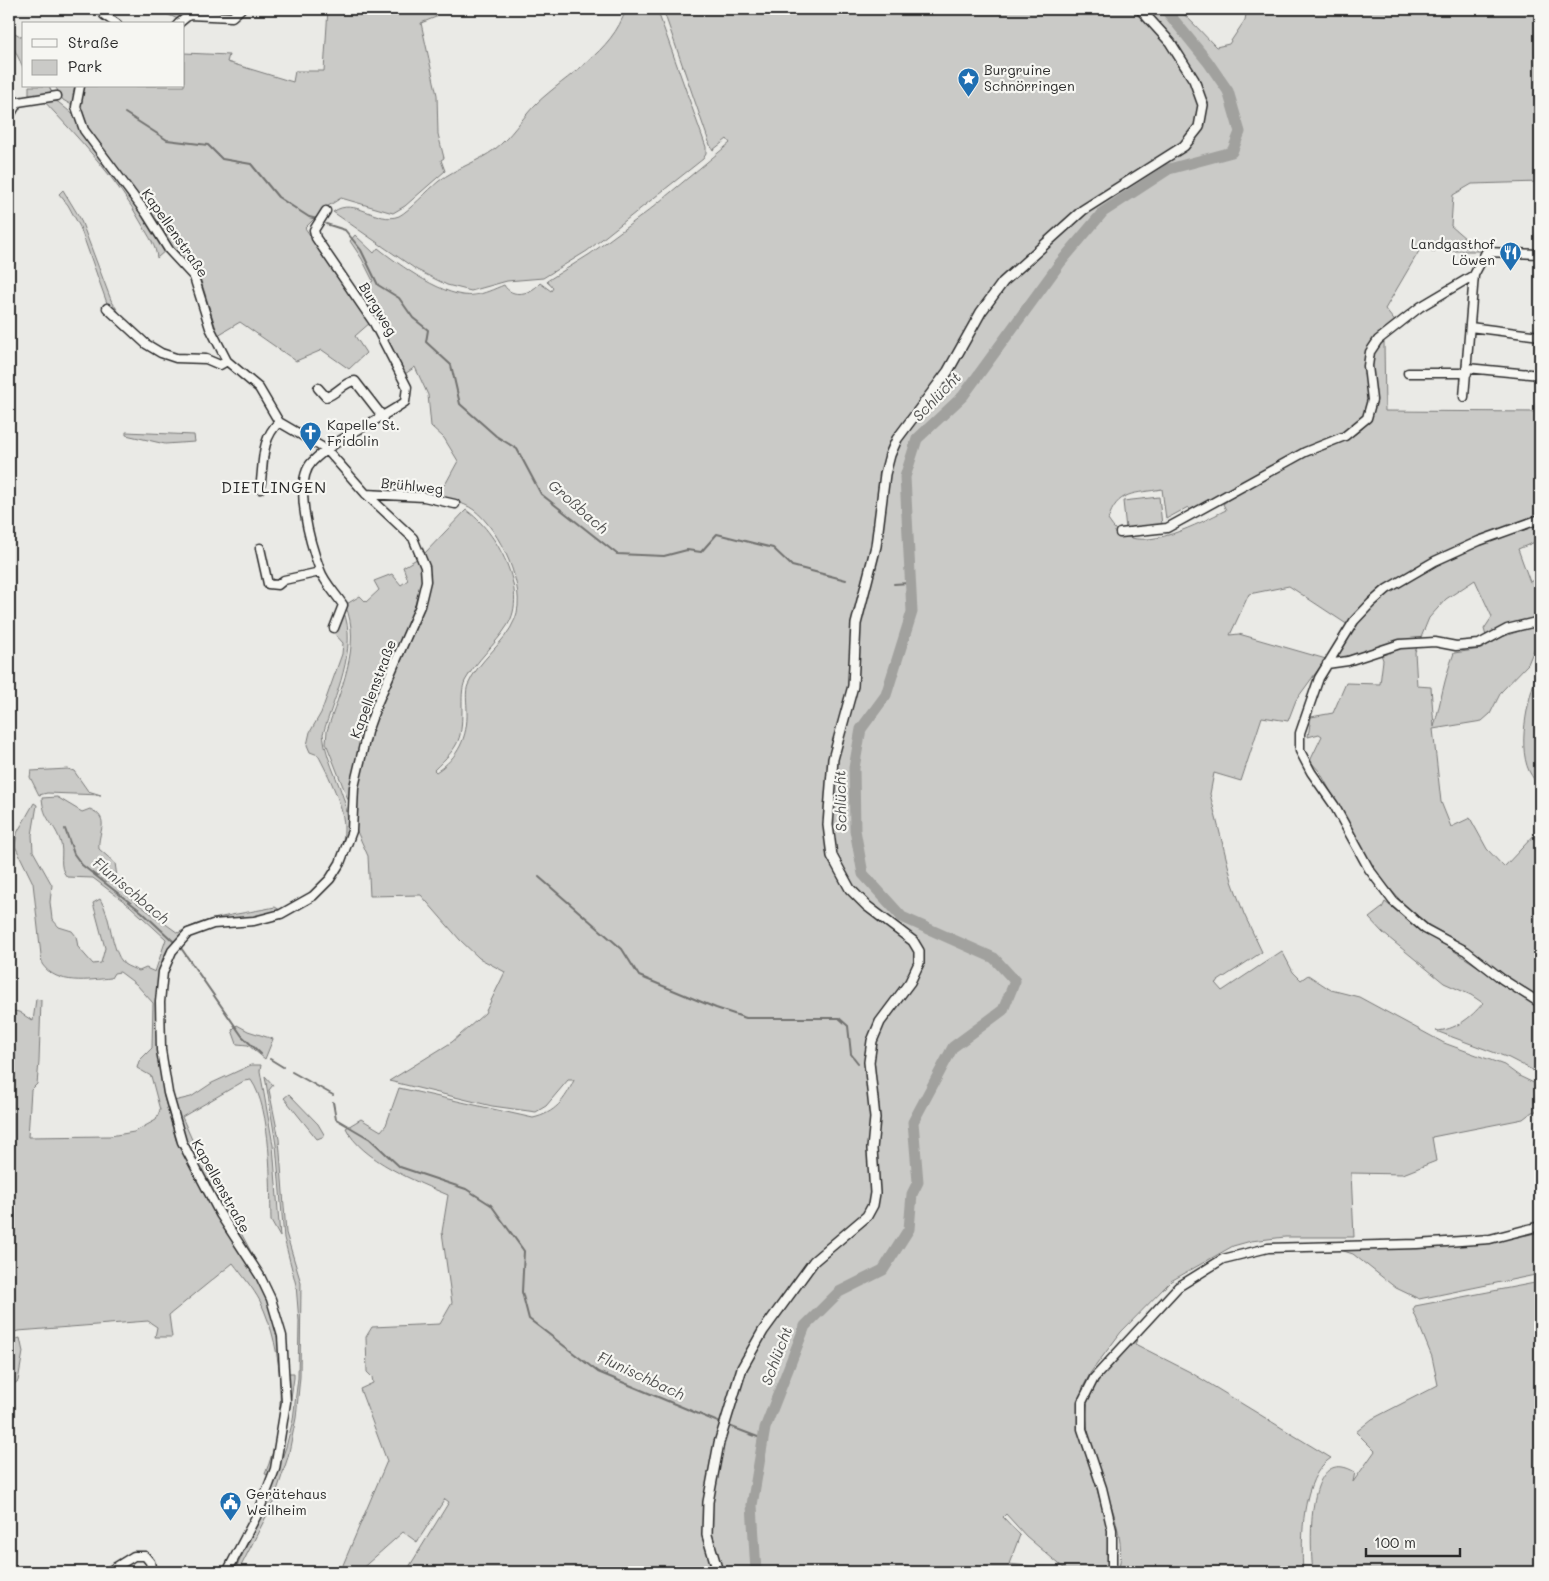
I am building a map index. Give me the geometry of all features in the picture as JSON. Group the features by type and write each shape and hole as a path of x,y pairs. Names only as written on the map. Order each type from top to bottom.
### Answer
{"main road":[{"path":"718,1572 707,1535 708,1502 719,1443 742,1368 763,1331 814,1261 867,1216 873,1205 875,1193 872,1149 875,1118 869,1062 872,1041 880,1022 910,982 919,962 918,951 914,941 867,906 850,889 832,856 828,825 833,759 853,686 856,624 876,546 890,455 897,439 948,371 981,312 1003,282 1083,210 1184,146 1200,127 1203,105 1194,80 1170,42 1140,9"}],"street":[{"path":"180,22 189,15 232,17 241,9"},
{"path":"104,15 114,22"},
{"name":"Kapellenstraße","path":"80,88 76,107 84,130 146,213 169,250 194,277 201,293 210,328 227,361 259,388 279,422 327,450 366,494 413,538 425,567 426,581 420,606 377,704 367,732 354,787 352,831 340,863 330,880 313,896 289,910 254,921 207,926 188,933 172,951 162,972 160,1002 161,1050 168,1093 182,1142 220,1214 260,1276 271,1299 282,1336 286,1402 280,1450 273,1478 227,1572"},
{"path":"9,117 18,102 57,96"},
{"name":"Burgweg","path":"320,572 303,507 305,476 308,468 327,450 405,402 407,387 374,323 316,238 314,230 326,211"},
{"path":"1464,397 1474,275 1486,252 1540,254"},
{"path":"1120,534 1167,528 1297,456 1345,436 1367,418 1372,400 1368,366 1370,352 1378,340 1420,307 1474,275"},
{"path":"107,308 146,344 161,353 176,358 206,359 220,365 227,361"},
{"path":"1470,327 1540,336"},
{"path":"1408,373 1467,371 1540,375"},
{"path":"318,388 326,397 334,394 350,381 355,381 383,417"},
{"path":"260,489 261,462 265,443 270,431 279,422"},
{"name":"Brühlweg","path":"366,494 424,497 455,504"},
{"path":"1540,519 1435,561 1387,589 1354,621 1327,664 1319,678 1300,733 1300,751 1311,772 1334,805 1368,869 1393,901 1425,929 1466,950 1502,979 1540,1002"},
{"path":"260,548 268,584 278,585 284,580 320,572 343,605 334,628"},
{"path":"1327,664 1348,661 1400,644 1435,642 1456,646 1479,644 1507,629 1540,621"},
{"path":"1112,1572 1112,1530 1102,1488 1082,1429 1082,1402 1094,1378 1178,1287 1223,1259 1268,1248 1417,1244 1480,1240 1540,1226"},
{"path":"108,1572 134,1556 145,1556 150,1562 152,1572"}],"green space":[{"path":"155,9 195,9 195,11 186,13 178,19"},
{"path":"328,9 435,9 436,17 421,23 437,95 438,134 444,158 441,160 445,171 405,206 393,213 341,198 325,208 305,228 371,322 355,336 366,353 349,369 322,350 296,361 240,322 218,335 200,278 170,246 89,130 80,105 84,88 185,88 185,53 229,55 227,62 293,82 295,71 324,71"},
{"path":"626,9 657,9 706,147 706,154 703,159 587,251 543,278 507,281 471,291 447,285 417,270 333,212 341,208 350,207 382,217 391,218 399,216 439,181 488,154 501,144 536,104 600,50 619,24"},
{"path":"663,9 1178,9 1216,47 1229,44 1245,20 1247,9 1540,9 1540,182 1472,184 1453,195 1451,226 1480,251 1450,251 1440,244 1434,252 1422,246 1385,309 1397,324 1373,343 1368,352 1366,371 1369,401 1367,411 1362,419 1342,434 1274,465 1192,512 1188,507 1166,519 1162,489 1135,493 1122,498 1116,503 1108,520 1118,532 1130,538 1157,538 1172,534 1226,510 1223,504 1278,469 1355,434 1367,424 1372,414 1374,404 1372,358 1376,349 1384,342 1385,411 1540,412 1540,514 1475,539 1430,560 1396,579 1379,589 1348,625 1289,586 1249,594 1230,635 1239,634 1326,659 1296,700 1288,721 1262,717 1241,781 1214,773 1210,794 1232,881 1244,914 1262,952 1215,983 1222,991 1282,951 1293,972 1301,980 1308,975 1331,990 1359,997 1444,1043 1504,1065 1519,1076 1540,1086 1540,1110 1532,1112 1523,1119 1432,1137 1436,1161 1403,1174 1351,1173 1354,1237 1285,1237 1251,1241 1233,1246 1171,1281 1121,1332 1091,1372 1083,1387 1079,1411 1081,1430 1111,1541 1109,1572 406,1572 449,1502 445,1499 417,1542 403,1532 358,1572 340,1572 387,1461 360,1389 373,1383 372,1377 367,1372 366,1337 372,1327 440,1324 452,1303 442,1232 448,1195 406,1177 377,1160 353,1140 346,1128 361,1119 381,1131 386,1125 399,1088 533,1118 547,1113 558,1105 567,1094 574,1080 568,1080 546,1106 536,1112 492,1106 389,1081 452,1042 485,1013 505,972 479,958 460,940 421,895 370,896 368,856 355,827 357,786 362,760 379,709 427,595 428,566 424,554 466,510 477,519 498,547 512,580 515,596 513,612 507,626 465,681 462,692 461,725 458,741 450,754 434,770 436,772 450,760 460,746 466,730 466,694 468,685 478,668 511,628 518,606 518,592 509,560 493,531 483,519 474,510 465,505 435,495 446,483 458,461 444,438 431,426 428,395 415,367 405,374 357,293 373,281 350,241 355,235 374,253 378,248 423,279 450,292 474,295 504,285 512,292 522,293 532,290 540,283 551,291 553,288 547,281 590,254 647,212 730,143 727,139 713,150","holes":["1006,1514 1026,1536 1066,1570 1009,1564 1020,1535 1003,1517"]},
{"path":"9,30 22,37 22,65 14,49 9,50"},
{"path":"29,88 50,88 52,93 9,101 9,98 29,96"},
{"path":"56,88 78,88 74,103 70,104 63,100"},
{"path":"51,99 58,102 75,116 84,136 143,215 166,250 157,258 152,242 122,192 97,160 43,100"},
{"path":"63,190 80,218 111,300 123,319 108,306 80,227 68,205 59,194"},
{"path":"126,432 194,435 195,442 165,444 126,435"},
{"path":"1159,497 1162,525 1126,529 1123,501"},
{"path":"1539,524 1540,540 1518,549 1530,582 1540,576 1540,619 1486,636 1484,629 1492,617 1475,580 1446,599 1429,618 1415,652 1417,686 1431,687 1434,727 1454,653 1481,649 1502,637 1540,624 1540,635 1528,664 1501,692 1490,714 1482,721 1433,729 1441,802 1451,827 1470,818 1487,849 1504,867 1539,830 1540,832 1540,999 1518,985 1468,947 1429,925 1406,907 1372,868 1320,772 1310,761 1322,736 1319,734 1308,737 1311,717 1333,713 1346,683 1380,684 1383,660 1379,649 1334,659 1354,627 1373,605 1413,577 1456,555 1521,529"},
{"path":"420,557 423,576 420,596 406,637 369,714 358,760 351,807 326,743 327,731 343,685 350,652 350,620 345,605 360,596 366,602 379,590 374,581 392,574 401,585 408,580 403,567"},
{"path":"343,610 347,625 347,656 323,734 328,756 344,799 348,821 348,829 342,852 344,821 339,802 318,755 310,752 307,745 310,732 321,713 342,654 343,643 334,633"},
{"path":"1540,664 1540,788 1529,771 1525,759 1524,732 1532,688"},
{"path":"68,769 74,771 88,791 101,795 47,793 39,795 30,777 31,771"},
{"path":"57,797 82,812 90,809 97,813 102,822 99,849 115,863 118,884 134,901 178,933 189,927 225,916 275,907 282,911 185,932 167,950 162,960 156,1003 158,1054 164,1097 176,1140 270,1302 278,1339 282,1373 282,1407 276,1453 269,1475 265,1474 272,1454 280,1410 278,1365 268,1321 260,1301 233,1263 169,1315 172,1337 155,1337 157,1327 148,1321 18,1331 9,1334 9,1010 19,1012 33,1021 36,999 41,1000 37,1084 31,1090 28,1137 110,1136 134,1132 156,1120 160,1110 151,1076 137,1068 139,1061 152,1048 153,1003 136,984 120,972 114,973 111,978 74,980 56,976 42,964 33,883 15,846 17,833 34,803 37,805 32,835 33,851 52,885 50,902 52,919 59,927 72,931 76,936 78,947 93,964 101,963 105,948 93,903 100,899 107,915 113,942 119,958 124,964 139,971 146,968 155,972 166,939 130,906 93,878 67,877 62,869 60,840 45,812 42,798"},
{"path":"1385,902 1422,930 1540,1007 1540,1074 1509,1058 1436,1031 1456,1026 1473,1014 1483,1003 1471,995 1444,983 1383,933 1369,918 1382,908"},
{"path":"237,1025 248,1031 273,1039 265,1059 248,1045 237,1044 232,1030"},
{"path":"251,1065 261,1065 260,1071 273,1145 280,1237 271,1221 270,1168 263,1109 251,1080 244,1081 182,1117 197,1151 264,1276 225,1215 184,1141 174,1101 191,1097 212,1083"},
{"path":"265,1076 273,1085 269,1090 279,1139 286,1233 301,1283 300,1377 296,1418 288,1457 273,1503 238,1572 234,1572 263,1512 286,1447 293,1420 298,1378 299,1321 296,1285 284,1238 276,1145"},
{"path":"289,1094 318,1124 325,1136 317,1139 284,1098"},
{"path":"1540,1232 1540,1274 1419,1299 1396,1288 1353,1254 1334,1248 1412,1247 1489,1242"},
{"path":"1540,1282 1540,1572 1313,1572 1311,1542 1314,1502 1319,1484 1327,1472 1339,1467 1355,1472 1353,1482 1375,1451 1356,1432 1372,1419 1438,1385 1432,1357 1413,1310 1415,1306"},
{"path":"20,1338 23,1352 18,1381 10,1387 9,1341"},
{"path":"1133,1338 1137,1340 1135,1344 1190,1372 1331,1458 1321,1467 1308,1494 1303,1527 1303,1572 1118,1572 1120,1549 1117,1525 1092,1449 1087,1425 1088,1402 1100,1375"},
{"path":"288,1373 294,1373 294,1378 284,1443"}],"waterway":[{"name":"Schlücht","path":"756,1572 752,1505 765,1428 805,1326 839,1292 883,1270 909,1229 912,1194 918,1182 913,1122 953,1047 1003,1010 1015,981 994,958 902,917 863,874 855,830 854,768 861,729 886,695 912,612 905,477 917,439 963,396 1060,263 1103,212 1169,169 1232,152 1240,132 1228,91 1208,62 1165,9"},
{"name":"Großbach","path":"125,113 167,140 208,145 222,159 251,164 278,197 309,217 317,219"},
{"name":"Großbach","path":"326,224 345,230 361,250 378,285 399,298 413,318 428,330 426,342 451,365 460,404 496,436 517,449 541,494 617,554 664,556 687,550 701,552 717,534 773,548 792,566 846,580"},
{"name":"Großbach","path":"894,584 909,583"},
{"name":"Flunischbach","path":"65,829 74,854 82,865 142,912 173,941"},
{"path":"539,877 622,949 639,976 716,1008 746,1018 839,1018 848,1026 851,1054 858,1063"},
{"name":"Flunischbach","path":"181,948 242,1036 261,1054"},
{"name":"Flunischbach","path":"270,1059 283,1067"},
{"name":"Flunischbach","path":"292,1072 333,1095"},
{"name":"Flunischbach","path":"333,1102 336,1119 370,1139 400,1167 466,1189 491,1205 524,1251 522,1292 529,1319 598,1372 718,1422"},
{"name":"Flunischbach","path":"729,1426 763,1439"}],"place":[{"name":"Burgruine Schnörringen","path":"968,97"},
{"name":"Landgasthof Löwen","path":"1511,271"},
{"name":"Kapelle St. Fridolin","path":"311,452"},
{"name":"Gerätehaus Weilheim","path":"230,1521"}],"district":[{"name":"DIETLINGEN","path":"274,487"}]}
